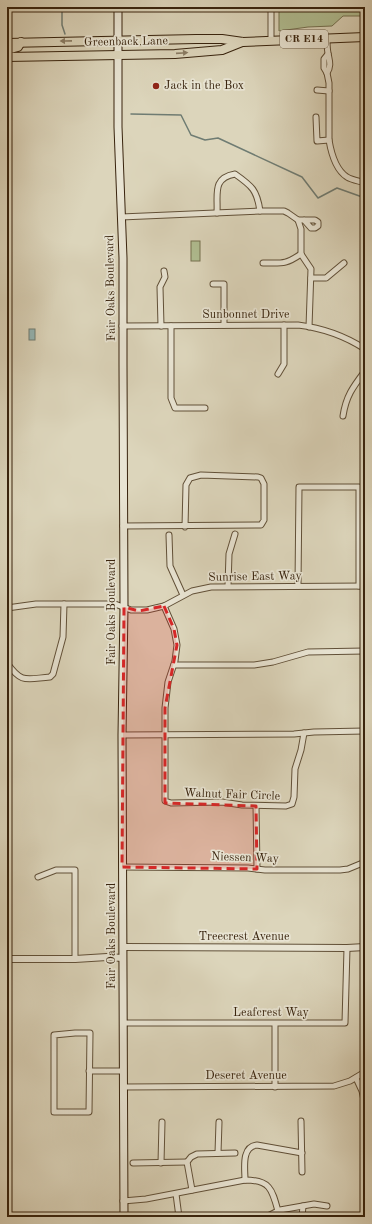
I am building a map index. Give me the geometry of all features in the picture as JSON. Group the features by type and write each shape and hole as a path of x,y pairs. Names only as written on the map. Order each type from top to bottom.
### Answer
{"main road":[{"name":"Fair Oaks Boulevard","path":"118,7 118,127 123,286 124,607 122,867 124,1217"},
{"name":"Greenback Lane","path":"7,43 222,39 243,42 365,37"},
{"path":"7,50 18,47 21,42"},
{"name":"Greenback Lane","path":"7,56 175,54 222,50 243,42"}],"street":[{"path":"271,7 271,41"},
{"path":"327,38 328,54 330,59 330,68 327,73 329,91 329,140 340,171 348,178 365,183"},
{"path":"317,90 329,91"},
{"path":"316,117 317,141 329,140"},
{"path":"217,213 219,181 236,174 250,184 257,199 260,211"},
{"path":"121,216 284,211 301,220 301,254 311,269 309,327"},
{"path":"263,263 290,262 301,254"},
{"path":"311,278 326,278 344,263"},
{"path":"161,326 160,287 165,277 164,271"},
{"path":"213,284 224,284 224,325"},
{"path":"278,374 284,364 284,325"},
{"name":"Sunbonnet Drive","path":"122,326 284,325 309,327 337,335 365,349"},
{"path":"171,326 171,398 175,408 205,408"},
{"path":"343,416 348,394 365,371"},
{"path":"123,526 185,526 261,525 264,520 263,481 258,477 200,475 190,478 187,480 186,485 185,526"},
{"path":"298,586 299,487 359,487 359,586"},
{"path":"228,586 229,554 235,534"},
{"path":"169,535 170,566 183,595"},
{"name":"Sunrise East Way","path":"7,608 36,604 115,604 131,610 139,611 164,606 183,595 201,589 228,586 365,586"},
{"path":"7,663 15,674 24,679 50,677 53,674 63,637 64,604"},
{"path":"164,606 177,636 177,654 166,695 166,735"},
{"path":"174,665 254,665 274,662 308,652 365,651"},
{"path":"122,735 365,731"},
{"name":"Walnut Fair Circle","path":"166,735 165,801 171,803 222,802 256,806 286,806 292,804 294,797 294,769 301,750 304,733"},
{"path":"256,806 257,869"},
{"name":"Niessen Way","path":"122,867 340,870 348,869 365,862"},
{"path":"38,876 56,870 75,870 75,959"},
{"name":"Treecrest Avenue","path":"123,948 365,947"},
{"name":"Leafcrest Way","path":"123,1023 346,1023 347,948"},
{"path":"7,959 75,959 96,957 123,958"},
{"path":"275,1024 275,1087"},
{"path":"75,1032 90,1033 90,1071 89,1112 54,1112 54,1035 75,1032"},
{"path":"90,1071 123,1071"},
{"name":"Deseret Avenue","path":"123,1087 334,1086 346,1083 365,1072"},
{"path":"356,1078 364,1100 364,1217"},
{"path":"301,1121 302,1172"},
{"path":"161,1163 162,1122"},
{"path":"218,1153 219,1122"},
{"path":"245,1180 245,1157 246,1153 251,1147 257,1145 302,1153"},
{"path":"192,1190 187,1162 191,1157 197,1154 235,1153"},
{"path":"133,1163 187,1162"},
{"path":"123,1201 176,1194 245,1180 257,1180 263,1182 270,1189 278,1211"},
{"path":"176,1194 179,1217"},
{"path":"226,1216 268,1216 278,1211 314,1204 327,1206"},
{"path":"302,1217 303,1206"}],"highlighted area":[{"path":"164,606 174,629 177,645 165,708 165,803 256,806 257,869 122,867 124,607 139,611"}],"green space":[{"path":"279,7 365,7 365,16 343,16 332,26 308,27 279,31"},
{"path":"191,241 200,241 200,261 191,261"}],"water":[{"path":"29,329 35,329 35,340 29,340"}],"waterway":[{"path":"62,7 62,25 65,34"},
{"path":"131,114 181,115 191,135 205,140 218,138 302,177 318,198 337,188 365,198"}],"place":[{"name":"Jack in the Box","path":"156,86"}]}
